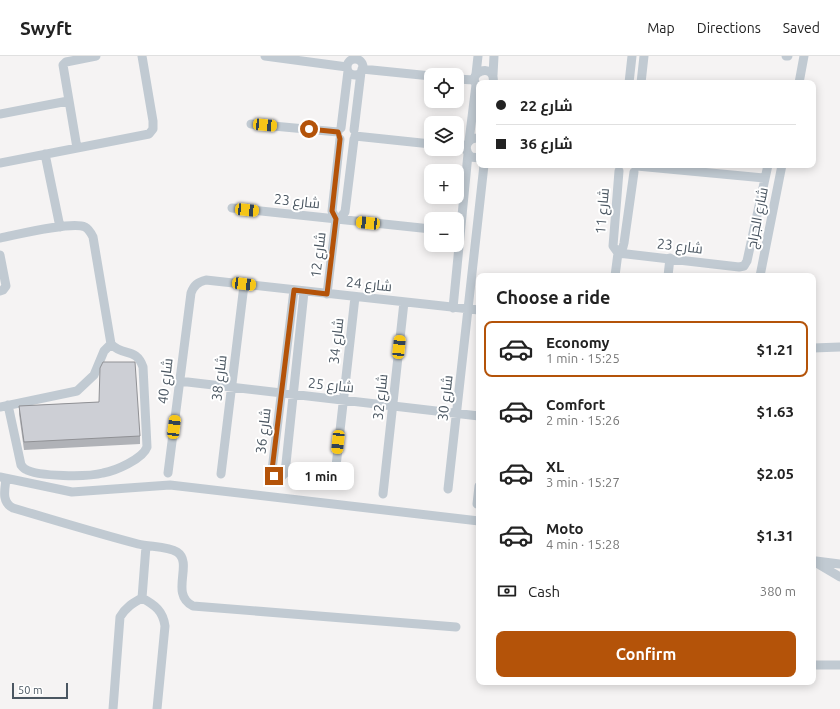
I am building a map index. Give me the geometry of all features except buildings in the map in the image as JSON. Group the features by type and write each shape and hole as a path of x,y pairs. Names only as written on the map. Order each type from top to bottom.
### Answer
{"street":[{"path":"77,148 63,65 66,62 96,56"},
{"path":"0,163 149,134 153,129 153,121 142,56"},
{"path":"265,56 347,69 354,75 357,75 361,65"},
{"path":"476,80 478,56"},
{"path":"494,56 495,80"},
{"path":"629,80 632,56"},
{"path":"641,80 644,56"},
{"path":"800,80 804,56"},
{"path":"347,69 348,64 352,60 358,61 361,65 424,75"},
{"name":"شارع 12","path":"336,219 345,212 361,65"},
{"name":"شارع 12","path":"327,294 336,219 332,211 347,69"},
{"path":"477,80 483,70 487,70 494,80"},
{"path":"460,212 465,147 476,82 464,79"},
{"path":"0,114 68,101"},
{"path":"251,124 340,133 350,126 354,135 352,141 345,143 340,133"},
{"path":"354,135 424,143"},
{"path":"465,147 472,139 476,138"},
{"path":"465,147 474,159 476,159"},
{"path":"45,154 60,227"},
{"name":"شارع 30","path":"448,489 484,168"},
{"path":"618,168 622,173 628,175 636,168 765,178 767,168"},
{"name":"شارع 11","path":"618,168 613,246 618,253"},
{"name":"شارع 11","path":"615,273 618,253 624,243 636,168"},
{"name":"شارع الجراج","path":"761,273 781,168"},
{"name":"شارع 23","path":"618,253 742,267 746,264 765,178"},
{"name":"شارع 23","path":"232,208 424,228"},
{"path":"0,238 60,227 78,226 85,227 90,231 93,237 111,344 115,349 136,355 141,359 144,367 147,447 145,452 119,468 103,473 60,475 34,472 25,469 21,465 4,406 77,391 94,375 104,351 111,344"},
{"path":"453,308 457,252"},
{"path":"0,255 6,286 0,291"},
{"path":"668,273 670,258"},
{"name":"شارع 24","path":"191,293 196,284 206,280 304,292 476,310"},
{"name":"شارع 38","path":"222,474 244,284"},
{"name":"شارع 36","path":"294,290 272,470 274,476 282,476 285,473 304,292"},
{"name":"شارع 40","path":"168,473 191,293"},
{"name":"شارع 34","path":"334,484 355,297"},
{"name":"شارع 32","path":"383,494 404,302"},
{"path":"816,348 840,347"},
{"name":"شارع 25","path":"180,382 476,416"},
{"path":"456,628 197,607 188,604 184,600 182,591 183,562 179,554 171,550 146,546 8,506 4,497 3,478 72,492 170,485 476,521"},
{"path":"142,598 146,546"},
{"path":"816,561 840,564"},
{"path":"816,563 829,572 840,577"},
{"path":"113,709 120,617 132,603 142,598"},
{"path":"142,598 153,604 159,610 166,626 157,709"},
{"path":"816,665 840,665"}],"route":[{"path":"274,476 272,470 294,290 327,294 336,219 332,211 340,139 338,132 309,129"}]}
